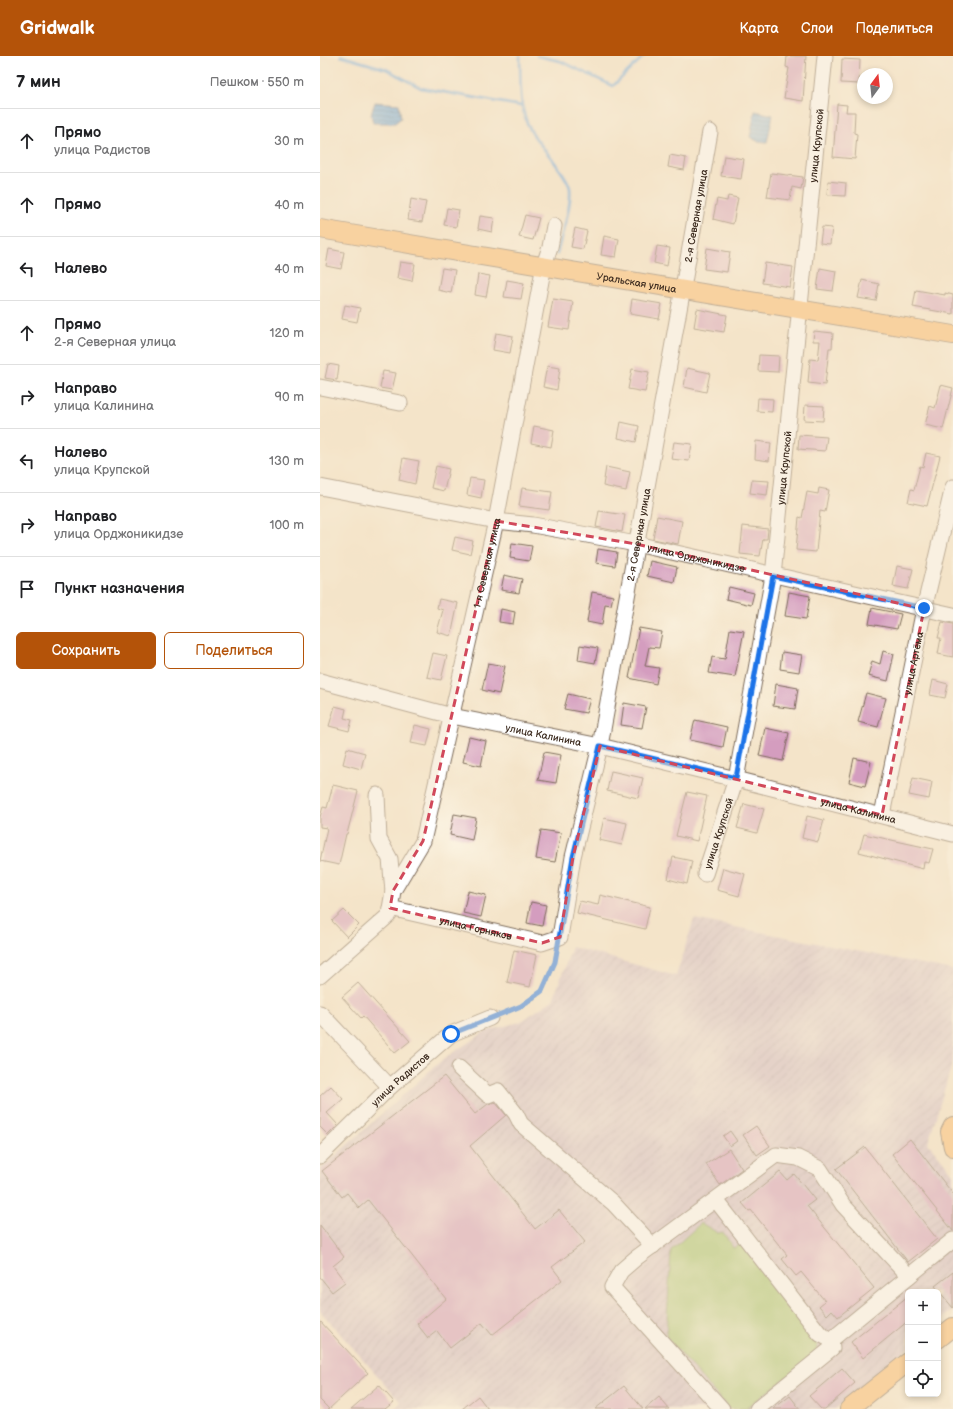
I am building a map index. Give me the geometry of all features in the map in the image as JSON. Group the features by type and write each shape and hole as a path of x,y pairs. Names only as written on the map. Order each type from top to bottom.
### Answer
{"main road":[{"name":"Уральская улица","path":"320,229 684,288 953,335"},
{"path":"953,1126 950,1132 953,1147"},
{"path":"941,1337 953,1327"},
{"path":"849,1409 905,1364"}],"street":[{"name":"улица Крупской","path":"705,874 736,778 773,576 798,309 825,56"},
{"name":"2-я Северная улица","path":"560,937 573,857 600,746 684,288 710,132"},
{"name":"1-я Северная улица","path":"393,891 424,841 496,521 544,266 550,247 554,226"},
{"path":"320,387 400,403"},
{"name":"улица Орджоникидзе","path":"320,487 496,521 533,525 636,544 773,576 953,615"},
{"name":"улица Артёма","path":"882,815 924,608 953,488"},
{"name":"улица Калинина","path":"320,681 452,716 600,746 736,778 953,834"},
{"name":"1-я Северная улица","path":"320,976 389,915 393,891 390,859 379,839 377,795"},
{"name":"улица Горняков","path":"390,908 542,943 560,937"},
{"path":"320,1013 390,1087"},
{"name":"улица Радистов","path":"320,1156 390,1087 451,1034 490,1018"},
{"path":"459,1068 488,1095 498,1091 516,1114 521,1124 613,1203 652,1246"},
{"path":"722,1409 612,1287 621,1271 652,1246 776,1155 798,1158 820,1169 843,1205 909,1276"},
{"path":"716,1200 820,1334 831,1340"},
{"path":"831,1340 953,1240"},
{"path":"756,1409 832,1348 831,1340"}],"path":[{"path":"490,1018 521,1006 542,991 555,962 560,937"}],"highlighted area":[{"path":"496,521 636,544 924,609 882,815 600,746 573,857 560,937 542,943 390,908 393,891 423,841"}],"shaded area":[{"path":"694,919 953,970 953,1061 928,1143 953,1173 953,1310 941,1320 941,1289 905,1289 905,1351 835,1409 394,1409 401,1402 320,1311 320,1169 442,1060 486,1031 520,1022 553,1000 572,947 676,976"}],"green space":[{"path":"701,1223 718,1233 723,1232 733,1248 741,1244 818,1339 817,1354 745,1409 729,1409 666,1337 671,1250"}],"water":[{"path":"375,102 399,104 401,118 395,123 373,123 371,114"},
{"path":"755,111 773,115 767,142 757,141 750,137"}],"building":[{"path":"787,56 806,56 803,101 784,98 789,68 786,67"},
{"path":"842,59 860,60 860,68 857,68 857,84 841,83"},
{"path":"837,104 847,105 846,112 855,112 854,133 857,134 855,159 833,157"},
{"path":"670,155 686,158 684,170 668,167"},
{"path":"724,156 744,159 741,179 721,176"},
{"path":"771,173 803,177 801,189 792,187 790,200 767,197"},
{"path":"828,181 846,183 845,196 827,195"},
{"path":"728,196 738,198 733,224 713,219 717,199 727,201"},
{"path":"411,199 426,202 422,222 408,220"},
{"path":"447,208 459,210 456,227 444,225"},
{"path":"525,215 539,218 533,240 519,237"},
{"path":"480,216 494,218 492,232 478,229"},
{"path":"822,227 832,228 830,244 820,243"},
{"path":"575,228 587,231 583,249 571,247"},
{"path":"604,236 619,239 616,257 601,255"},
{"path":"657,246 670,248 667,266 654,263"},
{"path":"707,248 730,252 727,272 704,269"},
{"path":"329,249 344,252 341,269 326,266"},
{"path":"400,262 415,264 412,281 397,278"},
{"path":"765,263 793,267 790,287 762,283"},
{"path":"442,268 455,270 451,293 438,290"},
{"path":"820,268 836,271 833,291 817,289"},
{"path":"478,274 490,276 486,297 475,295"},
{"path":"507,280 524,283 521,299 504,297"},
{"path":"862,280 879,284 876,301 858,298"},
{"path":"916,290 953,295 953,314 913,307"},
{"path":"553,299 573,302 569,330 548,327"},
{"path":"632,299 662,304 659,319 630,314"},
{"path":"345,305 360,308 357,322 342,319"},
{"path":"697,309 727,315 724,332 694,327"},
{"path":"814,331 833,333 832,348 829,348 825,385 808,383 810,359 818,360 820,341 813,341"},
{"path":"496,333 513,336 510,353 493,350"},
{"path":"759,355 779,356 778,372 758,371"},
{"path":"328,364 339,366 337,380 325,378"},
{"path":"547,366 560,368 557,390 543,387"},
{"path":"687,368 710,373 706,392 684,387"},
{"path":"632,369 649,372 645,392 628,389"},
{"path":"383,371 396,373 392,390 380,388"},
{"path":"941,385 953,388 943,429 925,425 930,406 935,408"},
{"path":"758,398 773,399 772,412 757,411"},
{"path":"805,405 824,406 823,421 804,420"},
{"path":"621,422 639,426 636,442 618,438"},
{"path":"534,426 554,430 551,447 531,443"},
{"path":"799,435 827,437 825,451 798,449"},
{"path":"756,441 771,443 769,461 755,459"},
{"path":"674,442 692,444 689,461 671,459"},
{"path":"926,453 940,456 927,506 908,502 911,489 914,490 920,466 923,467"},
{"path":"403,458 419,461 415,484 399,480"},
{"path":"436,466 449,469 444,491 431,488"},
{"path":"606,467 630,472 626,491 603,486"},
{"path":"470,478 484,480 481,498 467,495"},
{"path":"752,480 769,481 767,495 750,493"},
{"path":"522,488 552,492 549,510 519,506"},
{"path":"819,488 829,490 825,512 820,511 816,552 796,550 799,517 802,518 807,492 818,494"},
{"path":"599,511 625,515 622,532 596,527"},
{"path":"657,516 682,521 678,544 653,539"},
{"path":"743,526 768,529 767,539 763,539 760,556 740,554"},
{"path":"455,537 473,541 470,554 452,550"},
{"path":"512,543 532,546 529,561 510,558"},
{"path":"598,549 617,552 615,566 596,563"},
{"path":"650,561 677,567 674,582 647,576"},
{"path":"897,566 913,569 908,589 893,586"},
{"path":"504,575 522,579 519,593 501,590"},
{"path":"729,587 754,593 751,605 726,599"},
{"path":"592,592 613,596 611,605 605,604 602,625 587,622"},
{"path":"789,592 810,596 806,619 785,616"},
{"path":"439,599 458,603 451,636 437,632 443,610 437,608"},
{"path":"872,608 901,614 897,629 869,624"},
{"path":"501,609 515,612 513,624 499,622"},
{"path":"942,622 953,624 953,657 938,654 941,638 938,638"},
{"path":"639,628 662,632 659,648 649,647 645,666 659,668 656,684 629,678"},
{"path":"730,629 744,631 735,677 709,673 712,657 725,659"},
{"path":"580,645 598,648 595,663 578,660"},
{"path":"883,651 894,654 888,681 868,676 872,661 880,664"},
{"path":"782,652 802,655 799,672 780,669"},
{"path":"433,653 447,656 441,680 427,677"},
{"path":"488,663 505,666 499,694 482,690"},
{"path":"933,680 948,684 945,698 930,695"},
{"path":"776,684 798,688 795,709 773,706"},
{"path":"866,693 886,698 878,727 858,722"},
{"path":"568,694 590,699 586,713 564,709"},
{"path":"624,703 646,707 642,728 621,725"},
{"path":"335,706 346,709 344,718 352,720 349,731 329,726"},
{"path":"695,720 727,727 723,747 690,740"},
{"path":"415,725 431,729 427,746 411,743"},
{"path":"765,728 789,733 783,761 759,756"},
{"path":"469,737 486,741 481,766 463,762"},
{"path":"347,748 365,753 361,769 343,764"},
{"path":"544,752 561,755 556,783 538,780"},
{"path":"854,758 871,762 865,786 849,782"},
{"path":"611,771 643,778 638,798 607,791"},
{"path":"913,778 932,782 929,799 909,795"},
{"path":"333,785 358,791 339,865 320,861 327,828 320,827 320,817 323,807 327,808"},
{"path":"687,792 707,796 697,841 676,836"},
{"path":"744,804 764,809 757,833 737,828"},
{"path":"454,814 476,818 472,840 450,835"},
{"path":"807,816 824,820 818,842 802,838"},
{"path":"604,818 627,823 622,845 599,840"},
{"path":"541,830 561,833 555,862 536,859"},
{"path":"864,834 933,849 929,863 924,862 923,869 859,852"},
{"path":"673,857 692,861 687,884 668,879"},
{"path":"723,868 745,874 739,896 717,890"},
{"path":"468,891 486,895 481,917 463,913"},
{"path":"600,895 650,907 645,929 577,913 580,901 598,905"},
{"path":"531,902 546,905 542,926 527,923"},
{"path":"344,910 359,925 347,937 332,921"},
{"path":"514,950 537,955 530,987 507,982"},
{"path":"358,983 410,1041 395,1053 363,1016 361,1018 342,997"},
{"path":"444,1076 475,1114 488,1104 495,1102 506,1115 470,1146 535,1229 559,1210 585,1242 552,1267 562,1280 492,1335 482,1323 450,1348 437,1331 428,1338 417,1324 446,1299 368,1200 359,1208 347,1193 342,1197 322,1171"},
{"path":"331,1086 343,1099 327,1113 338,1125 328,1135 320,1127 320,1096"},
{"path":"756,1126 770,1146 757,1155 743,1135"},
{"path":"730,1131 737,1141 730,1146 723,1136"},
{"path":"910,1139 953,1194 953,1231 892,1154"},
{"path":"865,1147 937,1239 908,1262 836,1169"},
{"path":"729,1149 742,1169 720,1185 706,1164"},
{"path":"780,1172 787,1180 794,1174 815,1200 807,1206 874,1288 838,1317 832,1310 827,1315 819,1306 825,1301 801,1272 796,1276 782,1259 787,1255 751,1210 749,1211 742,1203"},
{"path":"320,1225 344,1257 333,1266 345,1282 332,1292 320,1277"},
{"path":"953,1272 953,1308 941,1293 941,1289 937,1289 935,1286"},
{"path":"905,1298 905,1323 863,1358 851,1342"},
{"path":"320,1321 368,1373 329,1409 320,1400"},
{"path":"842,1368 855,1383 825,1409 821,1409 809,1396"},
{"path":"379,1385 394,1402 385,1409 351,1409"},
{"path":"624,1386 643,1409 595,1409"},
{"path":"478,1396 488,1409 462,1409"},
{"path":"790,1396 800,1409 773,1409"},
{"path":"659,1397 669,1409 645,1409"}],"waterway":[{"path":"341,56 386,69 421,88 521,106"},
{"path":"520,56 521,96 524,115 532,133 564,175 570,188 568,212 557,254"},
{"path":"537,56 560,61 613,86 644,56"}],"route":[{"path":"451,1034 521,1006 542,991 555,962 573,857 600,746 736,778 773,576 924,608"}]}
